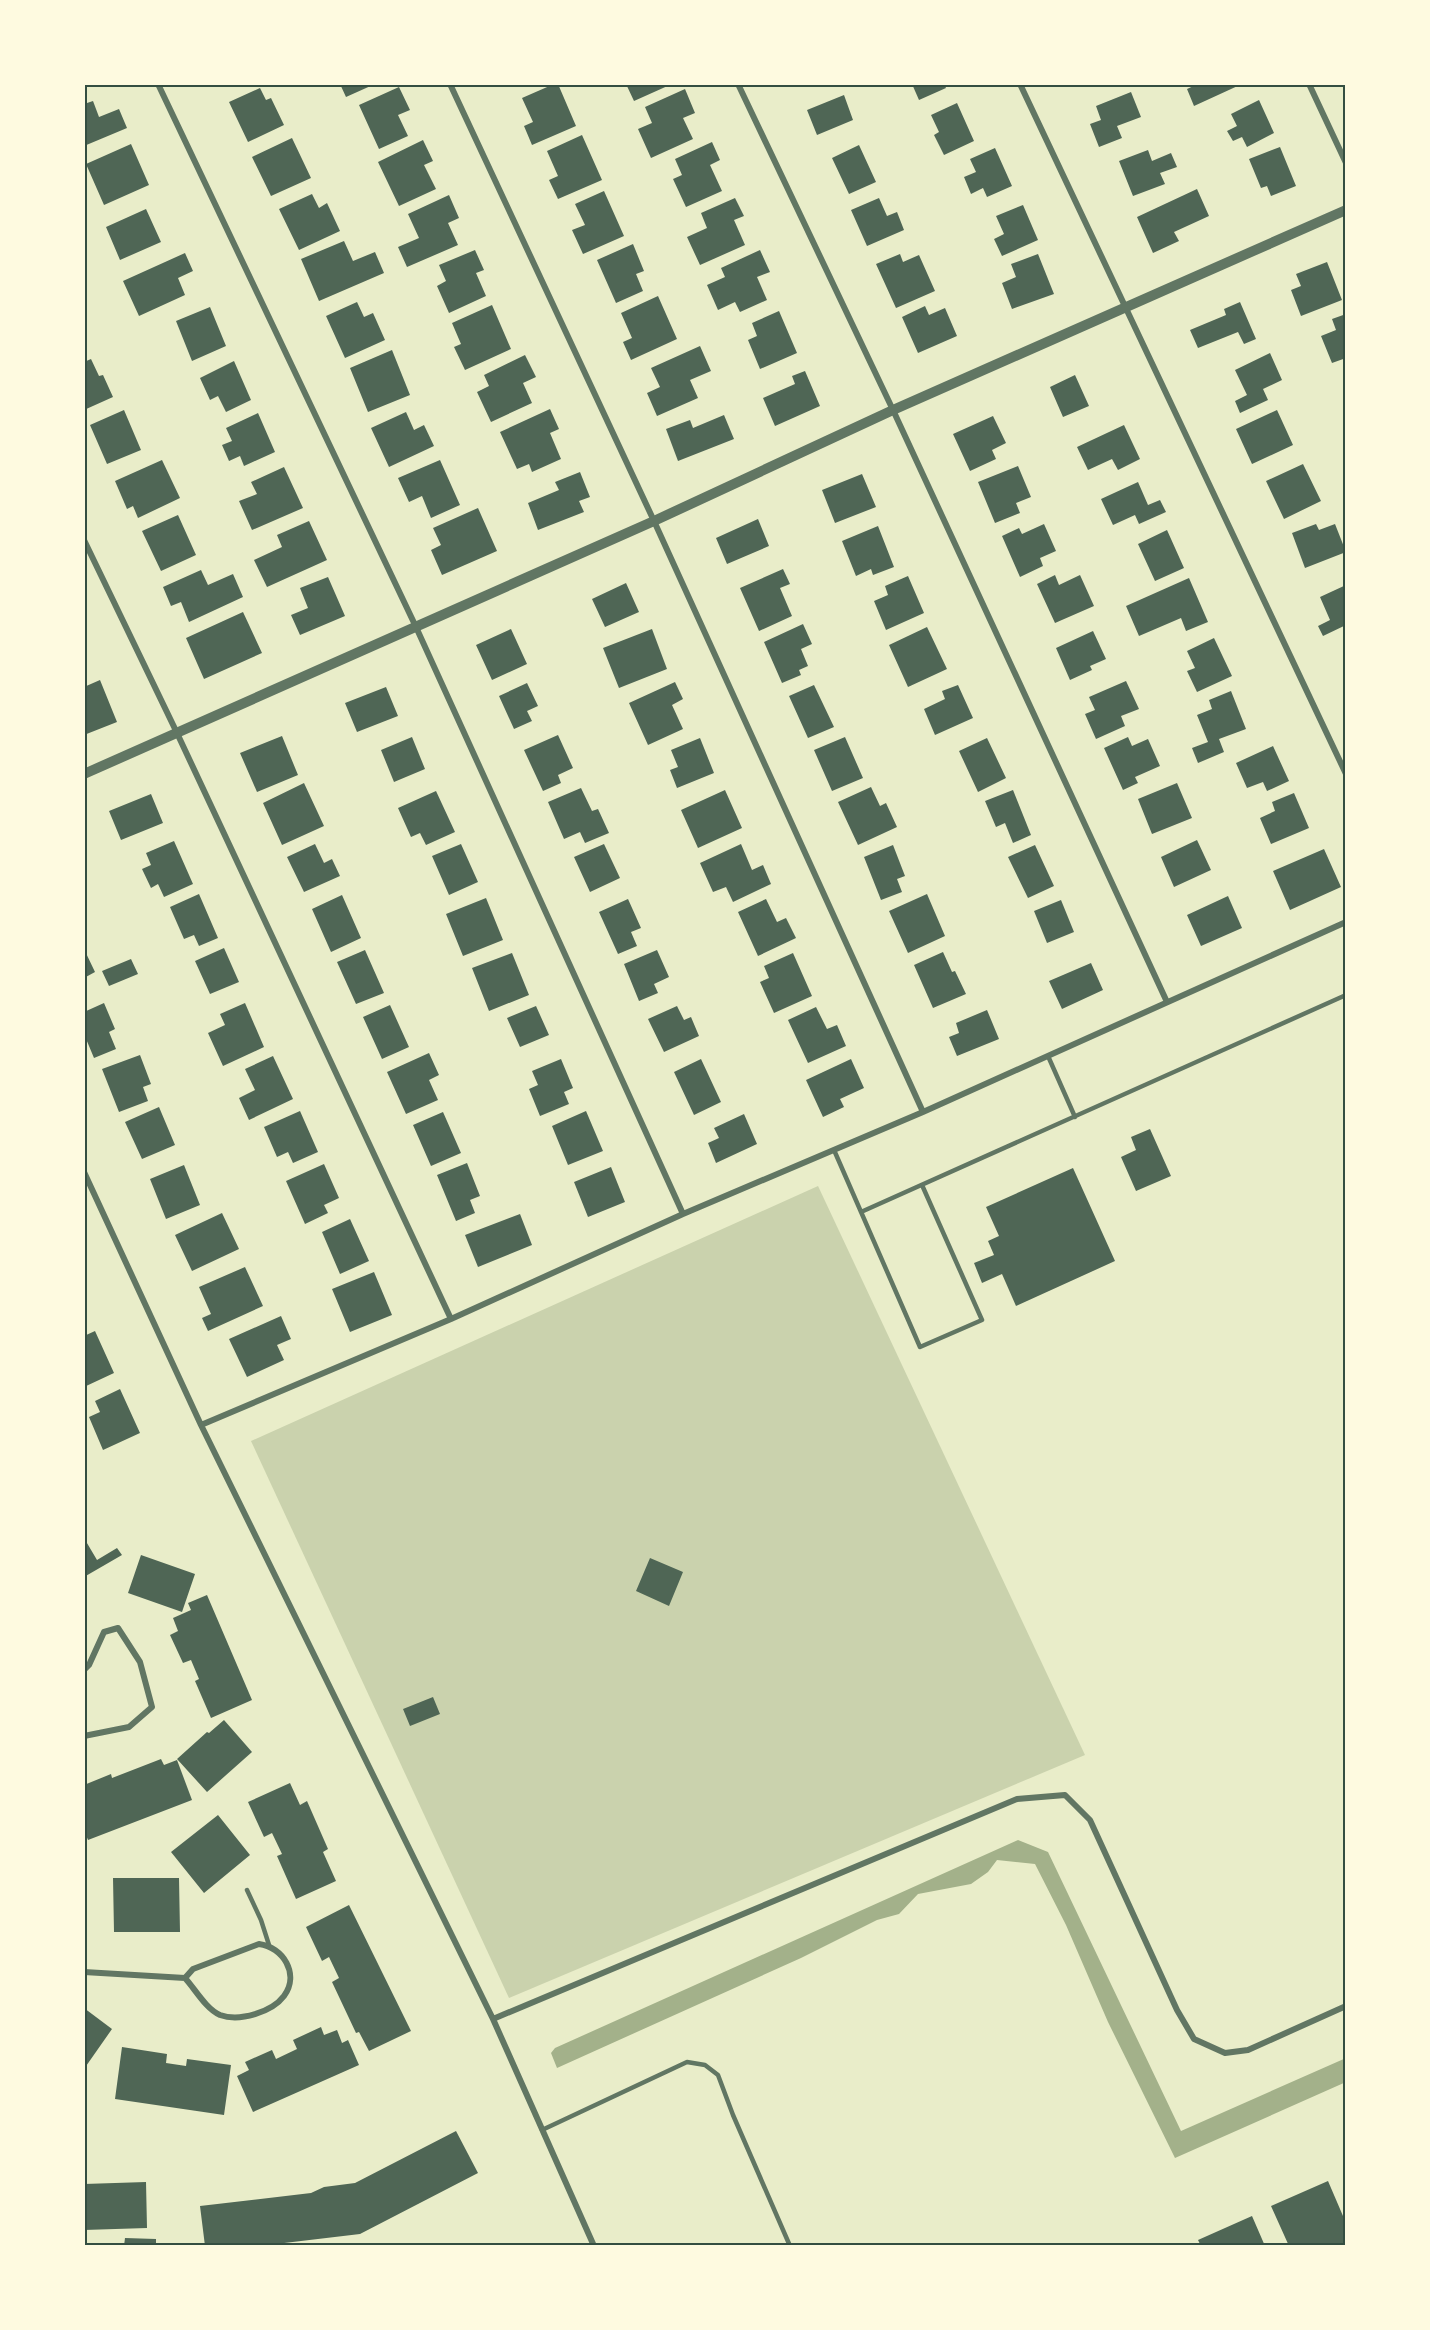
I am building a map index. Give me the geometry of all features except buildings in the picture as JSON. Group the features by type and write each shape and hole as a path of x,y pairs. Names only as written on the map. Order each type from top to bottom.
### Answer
{"street":[{"path":"158,84 416,627 683,1215"},
{"path":"450,84 654,521 923,1113"},
{"path":"738,84 893,410 1167,1002"},
{"path":"1020,84 1346,774"},
{"path":"1309,84 1346,163"},
{"path":"84,774 654,521 893,410 1346,210"},
{"path":"84,540 177,733 450,1319"},
{"path":"201,1425 923,1113 1346,922"},
{"path":"84,1172 201,1425 493,2019 594,2246"},
{"path":"84,1670 89,1665 104,1632 118,1628 140,1662 152,1707 129,1727 84,1737"},
{"path":"493,2019 1017,1799 1065,1795 1090,1820 1177,2010 1194,2039 1225,2053 1248,2050 1346,2006"},
{"path":"84,1972 185,1978 212,2010 221,2015 248,2016 261,2012 278,2003 286,1994 290,1983 286,1960 279,1951 269,1945 259,1944 193,1969 185,1978"}],"lane":[{"path":"861,1212 1346,995"},
{"path":"1048,1056 1076,1117"},
{"path":"834,1150 920,1347 982,1320 922,1185"},
{"path":"247,1890 261,1920 269,1945"},
{"path":"542,2130 687,2062 705,2065 718,2075 790,2246"}],"shaded area":[{"path":"818,1186 1085,1755 509,1998 251,1441"},
{"path":"1018,1840 1048,1852 1181,2131 1346,2058 1346,2082 1175,2158 1108,2022 1066,1925 1035,1864 997,1860 988,1872 971,1884 918,1894 899,1914 877,1920 801,1958 557,2068 551,2053 555,2048"}]}
